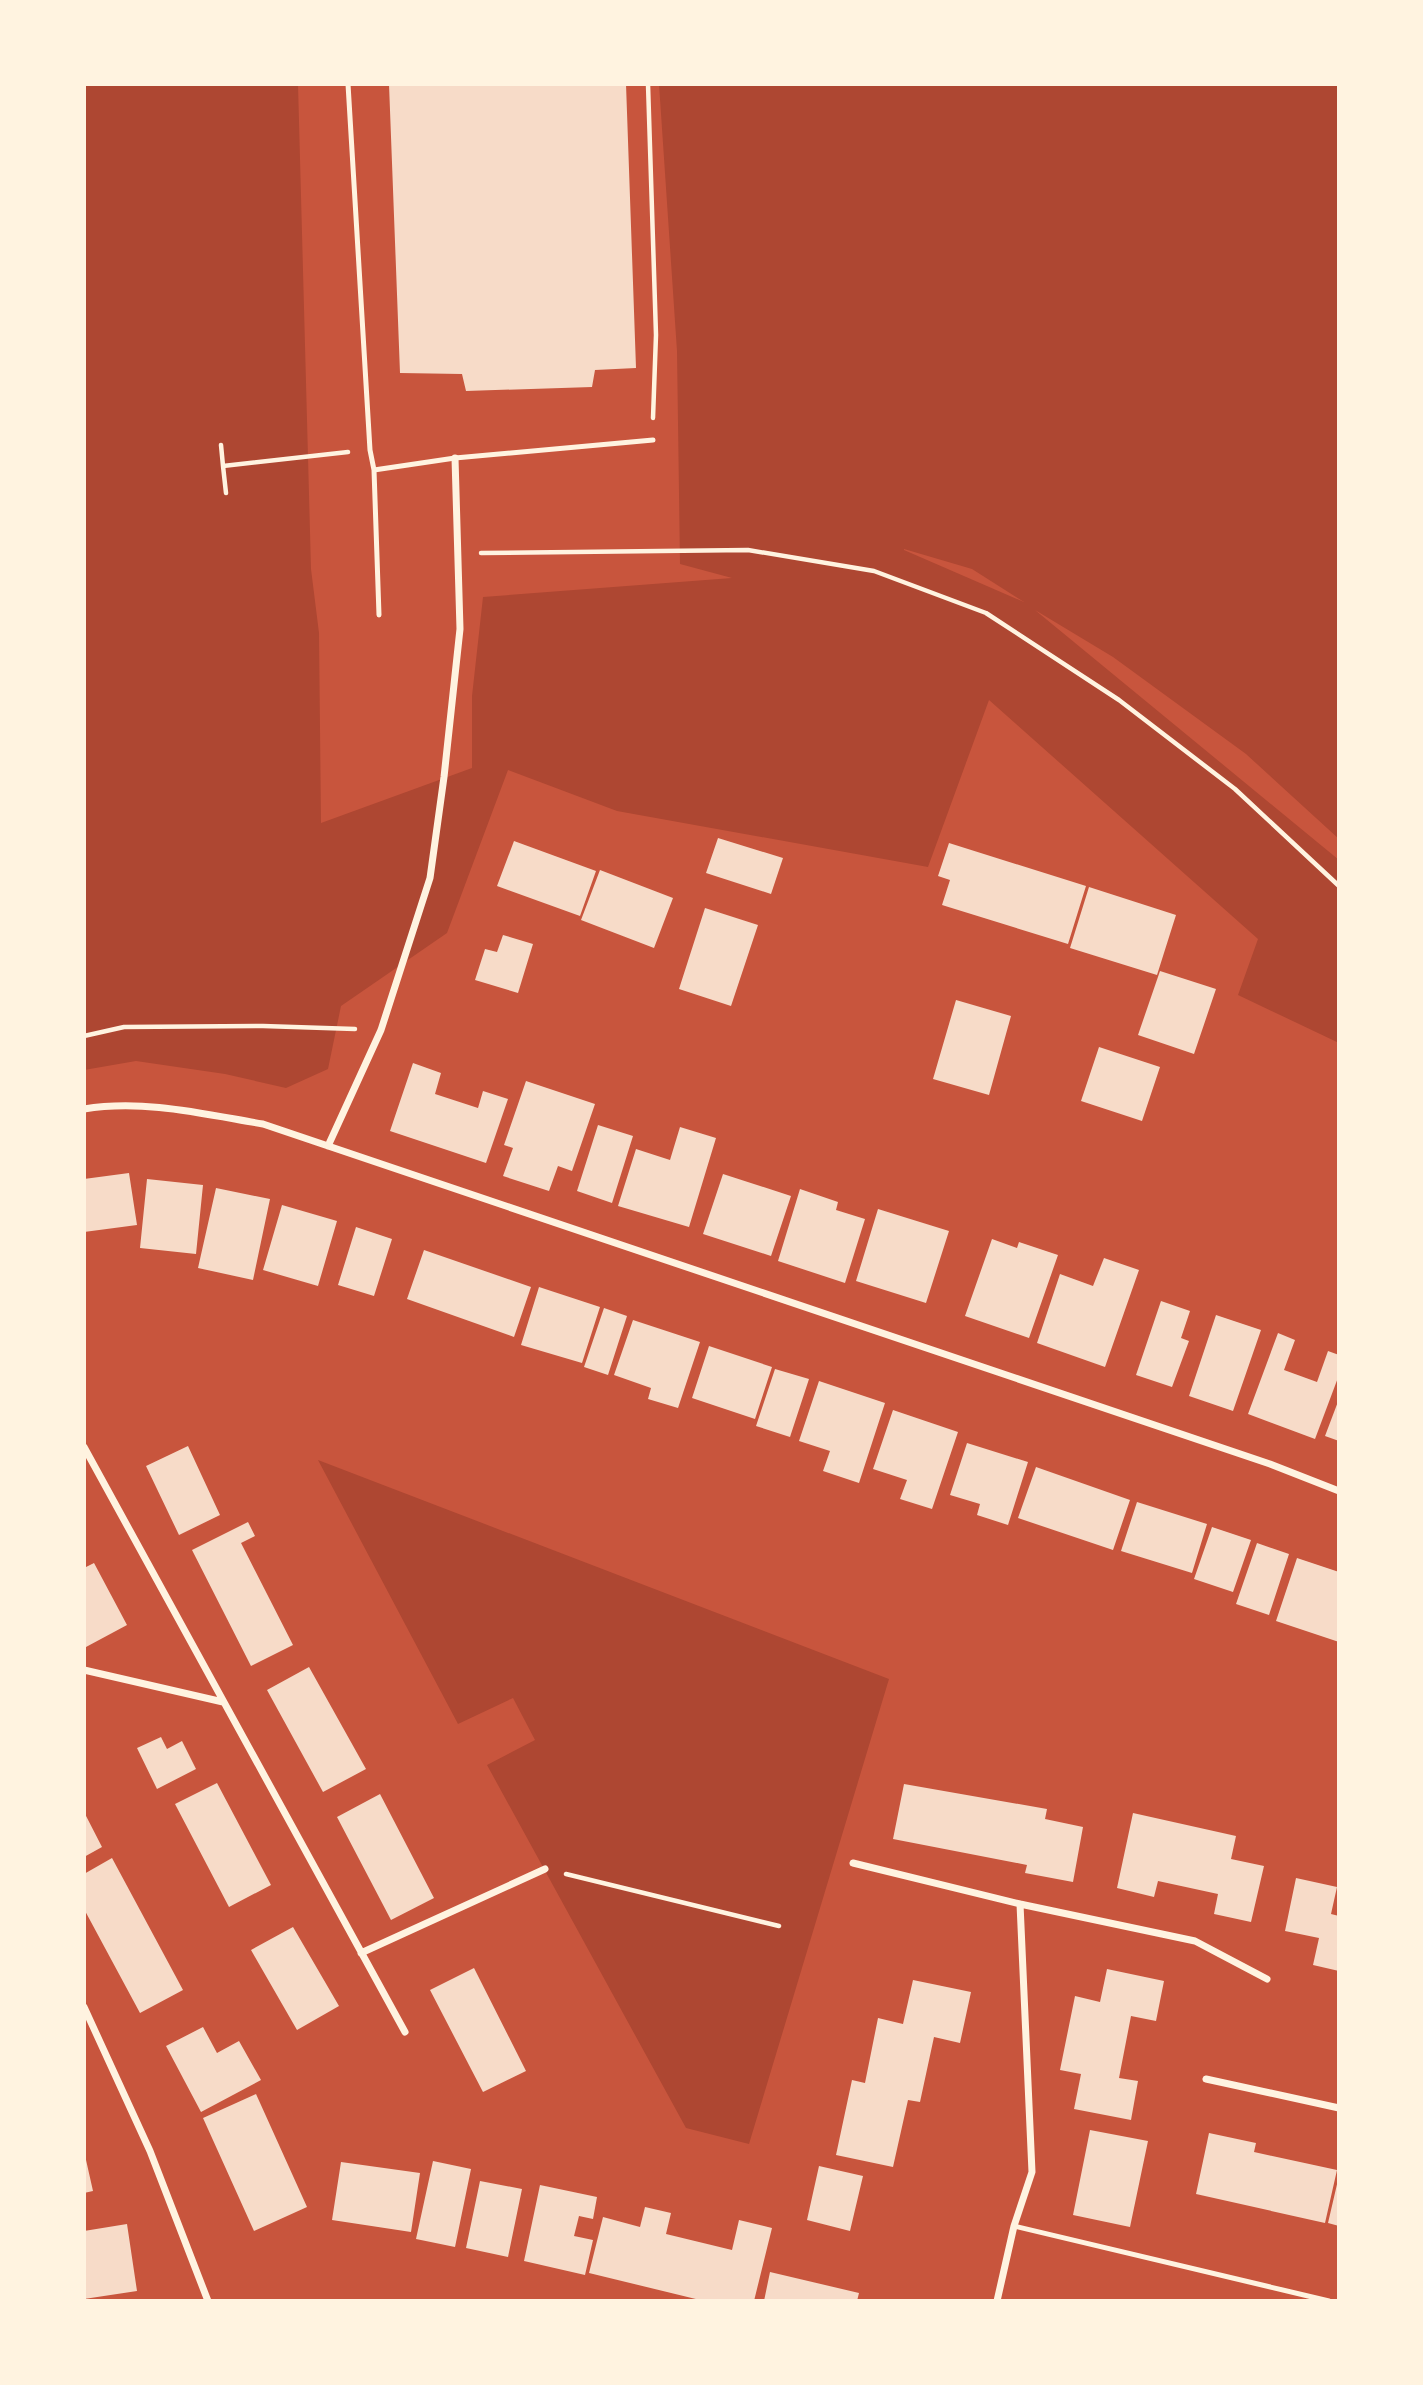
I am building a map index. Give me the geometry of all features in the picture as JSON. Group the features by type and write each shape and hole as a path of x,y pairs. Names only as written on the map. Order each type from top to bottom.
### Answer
{"street":[{"path":"328,1146 381,1030 430,878 460,629 455,458"},
{"path":"84,1109 105,1106 171,1108 263,1124 1270,1464 1339,1491"},
{"path":"84,1447 405,2032"},
{"path":"84,1670 223,1702"},
{"path":"853,1863 1020,1904 1195,1941 1267,1979"},
{"path":"361,1953 545,1869"},
{"path":"997,2301 1014,2227 1032,2172 1020,1904"},
{"path":"84,2007 150,2151 208,2301"},
{"path":"1206,2079 1339,2108"}],"lane":[{"path":"348,84 370,450 374,470 379,615"},
{"path":"374,470 455,458 653,440"},
{"path":"1014,2227 1329,2301"}],"path":[{"path":"648,84 656,335 653,440"},
{"path":"221,445 226,494"},
{"path":"223,466 370,450"},
{"path":"456,553 748,550 874,571 974,608 986,613 1119,700 1235,789 1339,886"},
{"path":"84,1036 124,1027 263,1026 381,1030"},
{"path":"545,1869 779,1926"}],"shaded area":[{"path":"84,84 298,84 311,569 319,633 321,823 472,768 472,696 483,597 732,578 680,564 677,351 659,84 1339,84 1339,839 1246,754 1113,657 1035,610 1339,860 1339,1043 1238,995 1258,939 989,700 928,867 617,811 508,770 447,933 341,1006 328,1069 286,1088 225,1074 136,1061 84,1070","holes":["904,549 972,569 1024,602"]},
{"path":"318,1460 889,1679 749,2144 686,2128 487,1765 535,1740 513,1698 458,1724"}],"building":[{"path":"389,84 626,84 636,368 595,370 592,387 466,391 462,374 400,373"},
{"path":"718,838 783,858 771,894 706,873"},
{"path":"514,841 596,871 580,916 497,886"},
{"path":"949,843 1086,886 1068,944 942,905 950,880 938,876"},
{"path":"600,870 673,898 654,948 581,920"},
{"path":"1089,887 1176,915 1157,975 1070,948"},
{"path":"705,908 758,925 731,1006 679,989"},
{"path":"503,935 533,944 518,993 475,980 485,949 497,952"},
{"path":"1160,971 1216,989 1194,1054 1138,1035"},
{"path":"956,1000 1011,1016 989,1095 933,1079"},
{"path":"1099,1047 1160,1067 1142,1121 1081,1101"},
{"path":"413,1063 441,1073 435,1094 478,1108 483,1091 508,1099 486,1163 390,1131"},
{"path":"526,1081 595,1104 572,1171 558,1166 549,1191 503,1176 513,1148 504,1145"},
{"path":"598,1125 633,1136 612,1203 577,1191"},
{"path":"680,1127 716,1138 689,1227 618,1206 636,1149 670,1160"},
{"path":"129,1173 137,1225 84,1232 84,1179"},
{"path":"723,1174 791,1196 771,1256 703,1234"},
{"path":"147,1179 203,1185 196,1254 140,1248"},
{"path":"216,1188 270,1199 253,1280 198,1268"},
{"path":"800,1189 838,1202 836,1210 865,1219 845,1283 778,1261"},
{"path":"282,1205 337,1221 318,1286 263,1270"},
{"path":"878,1209 949,1231 926,1303 856,1281"},
{"path":"356,1227 392,1239 374,1296 338,1285"},
{"path":"992,1239 1017,1248 1019,1242 1058,1255 1029,1338 965,1316"},
{"path":"424,1250 531,1287 514,1337 407,1299"},
{"path":"1104,1258 1139,1270 1105,1367 1037,1343 1060,1274 1093,1286"},
{"path":"539,1287 600,1307 582,1363 521,1345"},
{"path":"1161,1301 1190,1311 1181,1338 1189,1341 1172,1387 1136,1375"},
{"path":"604,1308 627,1316 608,1375 584,1367"},
{"path":"1216,1315 1261,1330 1233,1411 1189,1396"},
{"path":"633,1320 700,1342 678,1408 648,1399 651,1388 614,1375"},
{"path":"1278,1333 1295,1340 1284,1370 1317,1382 1328,1351 1339,1355 1339,1375 1315,1439 1248,1414"},
{"path":"709,1346 772,1367 755,1419 692,1398"},
{"path":"775,1369 809,1379 790,1437 756,1426"},
{"path":"819,1381 885,1403 859,1483 823,1471 830,1451 799,1441"},
{"path":"1339,1399 1339,1441 1325,1436"},
{"path":"893,1410 958,1432 932,1509 900,1499 907,1480 873,1469"},
{"path":"967,1443 1028,1462 1008,1525 977,1515 980,1504 950,1495"},
{"path":"188,1446 220,1515 179,1535 146,1466"},
{"path":"1036,1467 1130,1500 1113,1550 1018,1518"},
{"path":"1137,1502 1207,1524 1192,1573 1121,1551"},
{"path":"248,1522 255,1536 241,1543 293,1645 251,1666 192,1550"},
{"path":"1212,1527 1251,1540 1233,1592 1194,1579"},
{"path":"1257,1543 1289,1554 1269,1615 1236,1604"},
{"path":"1297,1558 1339,1572 1339,1642 1276,1621"},
{"path":"94,1563 127,1625 86,1647 84,1568"},
{"path":"309,1667 366,1769 323,1792 267,1690"},
{"path":"161,1737 167,1749 182,1741 196,1769 157,1789 137,1748"},
{"path":"217,1783 271,1885 229,1907 175,1804"},
{"path":"904,1784 1047,1809 1045,1819 1083,1827 1073,1882 1025,1873 1027,1865 893,1839"},
{"path":"380,1794 434,1898 391,1920 337,1817"},
{"path":"84,1812 102,1847 84,1857"},
{"path":"1133,1813 1236,1836 1231,1859 1264,1866 1251,1922 1214,1914 1218,1894 1158,1881 1154,1897 1117,1888"},
{"path":"112,1858 183,1990 140,2013 84,1909 84,1874"},
{"path":"1296,1878 1337,1887 1331,1914 1339,1916 1339,1971 1313,1965 1319,1938 1285,1931"},
{"path":"293,1927 339,2006 297,2030 251,1950"},
{"path":"474,1968 526,2071 483,2092 430,1990"},
{"path":"1107,1969 1164,1981 1156,2021 1131,2016 1119,2078 1138,2081 1131,2120 1074,2109 1081,2074 1060,2070 1075,1996 1100,2002"},
{"path":"913,1980 971,1992 960,2043 934,2037 920,2102 908,2100 893,2167 836,2155 852,2080 865,2083 878,2018 903,2024"},
{"path":"203,2027 217,2053 239,2041 261,2080 201,2112 166,2046"},
{"path":"256,2094 307,2207 254,2231 203,2118"},
{"path":"1090,2130 1148,2141 1130,2227 1073,2215"},
{"path":"1209,2133 1256,2143 1254,2152 1337,2170 1325,2223 1196,2194"},
{"path":"84,2151 93,2191 84,2193"},
{"path":"433,2161 471,2169 455,2247 416,2239"},
{"path":"341,2162 420,2173 411,2232 332,2220"},
{"path":"819,2166 863,2176 850,2231 807,2220"},
{"path":"1339,2180 1339,2226 1328,2223"},
{"path":"480,2181 522,2189 508,2257 466,2248"},
{"path":"540,2185 597,2197 593,2219 579,2216 574,2236 593,2240 585,2275 524,2261"},
{"path":"645,2207 671,2213 666,2234 732,2250 739,2220 772,2228 754,2301 704,2301 589,2273 603,2217 640,2227"},
{"path":"127,2224 137,2291 84,2299 84,2231"},
{"path":"770,2272 859,2293 857,2301 764,2301"}]}
